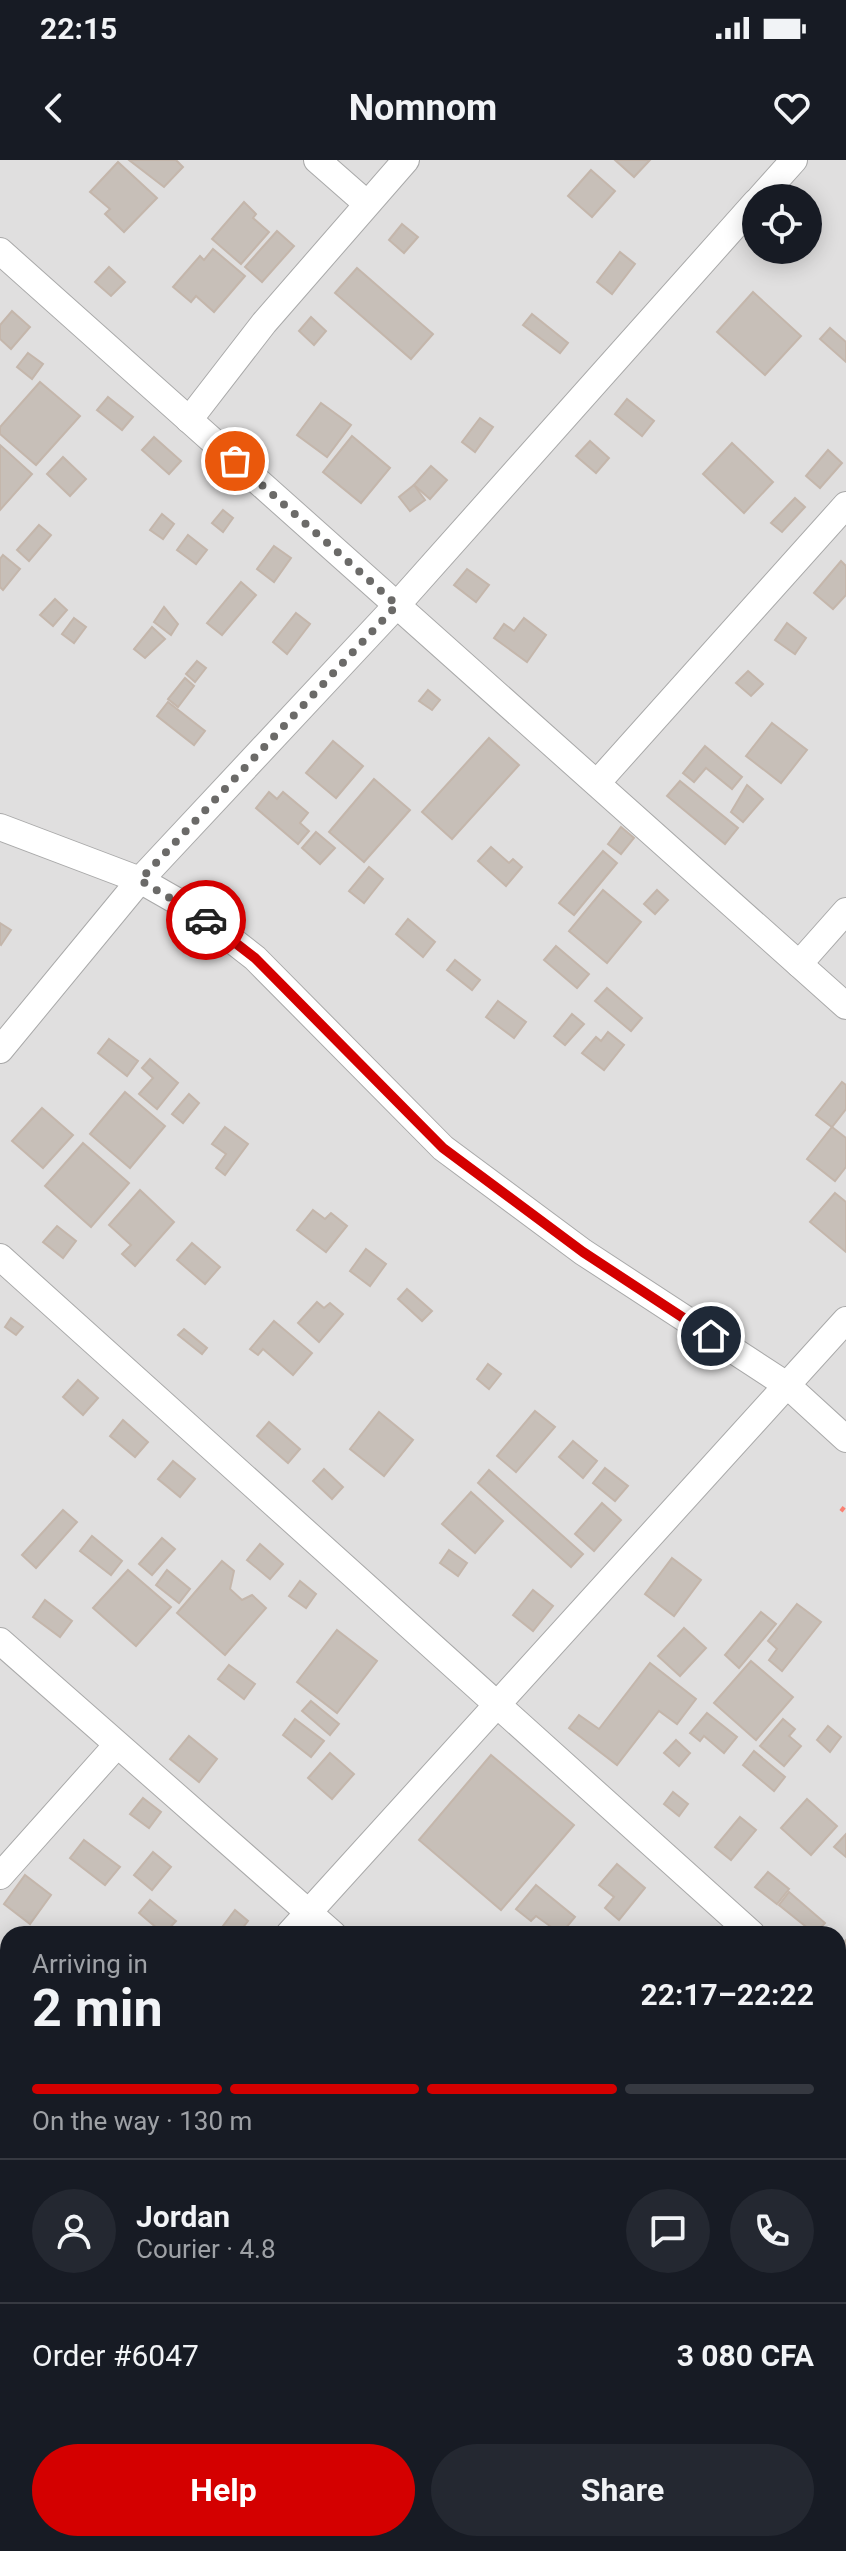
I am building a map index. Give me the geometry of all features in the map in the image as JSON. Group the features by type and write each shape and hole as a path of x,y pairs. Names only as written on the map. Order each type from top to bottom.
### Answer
{"street":[{"path":"317,160 366,203"},
{"path":"189,420 264,323 406,160"},
{"path":"772,184 794,160"},
{"path":"0,1050 140,880 397,605 742,218"},
{"path":"0,251 846,1006"},
{"path":"597,783 846,505"},
{"path":"0,827 140,880 196,912 255,958 443,1148 583,1252 788,1386 846,1439"},
{"path":"799,964 846,911"},
{"path":"0,1257 743,1926"},
{"path":"296,1926 846,1320"},
{"path":"0,1641 324,1926"},
{"path":"0,1876 116,1746"}],"shaded area":[{"path":"0,160 846,160 846,1926 0,1926"}],"building":[{"path":"129,160 176,160 183,167 164,187"},
{"path":"615,160 650,160 634,177"},
{"path":"118,162 157,198 124,232 105,214 110,209 90,192"},
{"path":"591,170 615,191 592,217 568,196"},
{"path":"244,202 256,214 253,218 269,232 241,264 212,239"},
{"path":"402,224 418,237 404,253 389,240"},
{"path":"277,231 294,246 262,282 245,267"},
{"path":"213,249 245,276 214,312 196,296 191,302 173,287 200,256 204,260"},
{"path":"620,252 635,264 612,294 597,282"},
{"path":"109,267 125,282 111,296 95,282"},
{"path":"357,268 433,334 411,359 335,293"},
{"path":"753,292 801,336 765,375 717,332"},
{"path":"12,311 30,327 11,349 0,339 0,325"},
{"path":"532,314 568,343 560,353 523,325"},
{"path":"311,317 326,331 314,345 299,331"},
{"path":"830,328 846,342 846,362 820,339"},
{"path":"28,353 43,364 32,379 17,367"},
{"path":"40,382 80,416 36,465 0,434 0,427"},
{"path":"108,397 133,417 122,430 97,410"},
{"path":"627,399 654,421 642,436 615,414"},
{"path":"321,403 351,425 327,457 297,435"},
{"path":"480,418 493,427 475,452 462,442"},
{"path":"352,436 390,468 361,503 323,472"},
{"path":"154,437 181,461 169,474 142,450"},
{"path":"590,441 609,458 596,473 576,456"},
{"path":"732,443 773,482 744,513 703,474"},
{"path":"0,445 32,474 0,510"},
{"path":"828,450 842,463 820,488 806,476"},
{"path":"63,457 86,479 70,496 47,474"},
{"path":"431,466 447,480 430,499 414,485"},
{"path":"414,485 425,500 410,511 399,497"},
{"path":"795,498 805,507 782,532 771,523"},
{"path":"223,510 233,518 223,532 212,523"},
{"path":"162,514 174,524 163,539 150,530"},
{"path":"39,525 51,535 29,561 17,550"},
{"path":"188,535 207,550 196,564 177,550"},
{"path":"274,546 291,558 274,582 257,569"},
{"path":"3,555 20,569 3,590 0,587 0,559"},
{"path":"841,561 846,566 846,595 833,609 814,593"},
{"path":"467,569 489,585 476,602 454,585"},
{"path":"241,582 256,595 222,635 207,623"},
{"path":"55,599 67,610 53,626 40,615"},
{"path":"164,607 178,624 171,635 154,622"},
{"path":"296,613 310,624 287,654 273,642"},
{"path":"74,618 86,627 74,643 62,634"},
{"path":"524,618 546,635 527,662 494,638 504,624 514,631"},
{"path":"787,623 806,638 795,654 775,640"},
{"path":"152,627 165,639 145,658 134,649"},
{"path":"197,661 206,668 195,682 186,674"},
{"path":"748,671 763,684 751,696 736,683"},
{"path":"185,678 194,686 178,707 168,699"},
{"path":"428,690 440,700 432,710 419,701"},
{"path":"168,702 205,731 194,745 157,716"},
{"path":"772,723 807,750 781,783 746,756"},
{"path":"489,738 519,765 452,839 422,812"},
{"path":"333,741 363,766 336,798 306,773"},
{"path":"705,746 742,777 732,789 706,768 694,782 683,773"},
{"path":"374,779 410,810 364,862 329,832"},
{"path":"680,781 738,828 725,844 667,796"},
{"path":"747,785 763,799 743,822 731,812"},
{"path":"269,792 277,799 283,792 308,813 300,823 309,831 298,844 256,808"},
{"path":"621,827 634,838 621,854 608,844"},
{"path":"316,832 335,848 320,864 302,848"},
{"path":"491,847 509,863 513,859 522,867 506,886 478,861"},
{"path":"603,851 617,863 574,915 559,903"},
{"path":"369,867 383,879 364,903 349,891"},
{"path":"603,890 641,922 607,963 569,931"},
{"path":"657,890 668,900 655,914 644,904"},
{"path":"408,919 435,942 423,957 396,934"},
{"path":"0,923 11,930 1,945 0,944"},
{"path":"556,946 589,974 577,988 544,960"},
{"path":"455,960 480,980 472,990 447,970"},
{"path":"607,988 642,1018 631,1031 595,1001"},
{"path":"498,1001 526,1022 514,1038 486,1017"},
{"path":"572,1014 584,1024 565,1045 554,1036"},
{"path":"608,1032 624,1045 604,1070 582,1053 596,1037 601,1041"},
{"path":"109,1039 138,1061 127,1076 98,1053"},
{"path":"150,1059 178,1083 157,1109 139,1094 153,1078 142,1068"},
{"path":"842,1082 846,1085 846,1109 832,1127 816,1115"},
{"path":"125,1092 165,1126 130,1168 90,1134"},
{"path":"189,1094 199,1103 183,1123 172,1114"},
{"path":"42,1108 73,1135 43,1168 12,1141"},
{"path":"225,1127 248,1144 225,1175 216,1168 226,1154 212,1144"},
{"path":"832,1127 846,1138 846,1167 835,1181 807,1159"},
{"path":"83,1143 129,1183 91,1227 45,1186"},
{"path":"140,1190 174,1222 135,1266 122,1254 131,1245 109,1225"},
{"path":"835,1193 846,1202 846,1252 810,1222"},
{"path":"313,1210 325,1219 331,1213 347,1226 326,1252 297,1230"},
{"path":"57,1226 76,1241 63,1258 43,1242"},
{"path":"192,1243 220,1267 205,1284 177,1260"},
{"path":"366,1249 386,1264 370,1286 350,1271"},
{"path":"407,1289 432,1311 422,1321 398,1299"},
{"path":"317,1302 324,1308 330,1303 343,1314 319,1342 298,1323"},
{"path":"11,1318 23,1327 16,1335 5,1327"},
{"path":"274,1321 312,1353 293,1375 263,1349 258,1355 250,1349"},
{"path":"184,1329 207,1348 202,1354 178,1335"},
{"path":"488,1364 501,1374 489,1389 477,1379"},
{"path":"78,1380 98,1398 83,1415 63,1397"},
{"path":"535,1411 555,1427 516,1472 497,1456"},
{"path":"379,1412 413,1440 384,1476 350,1449"},
{"path":"123,1420 148,1442 135,1457 110,1436"},
{"path":"269,1422 300,1449 288,1463 257,1436"},
{"path":"573,1441 597,1461 583,1478 559,1457"},
{"path":"173,1461 195,1479 180,1497 158,1479"},
{"path":"605,1468 628,1486 615,1501 593,1483"},
{"path":"324,1469 343,1487 332,1499 313,1481"},
{"path":"489,1470 583,1554 571,1567 478,1483"},
{"path":"471,1492 503,1521 475,1553 442,1524"},
{"path":"602,1503 621,1520 594,1551 575,1534"},
{"path":"63,1510 77,1522 36,1568 22,1555"},
{"path":"92,1536 122,1561 111,1575 80,1551"},
{"path":"162,1538 175,1549 152,1575 139,1564"},
{"path":"260,1544 283,1564 270,1579 247,1560"},
{"path":"449,1550 467,1563 458,1576 440,1563"},
{"path":"672,1558 701,1580 674,1616 645,1594"},
{"path":"222,1561 234,1571 230,1589 242,1600 252,1595 266,1608 225,1655 177,1613"},
{"path":"128,1570 171,1607 136,1646 93,1608"},
{"path":"167,1570 190,1589 179,1603 156,1585"},
{"path":"300,1581 316,1594 306,1608 289,1596"},
{"path":"533,1590 553,1606 533,1631 513,1615"},
{"path":"45,1600 72,1621 60,1637 33,1617"},
{"path":"797,1604 821,1622 782,1671 769,1660 777,1649 768,1641"},
{"path":"761,1612 776,1624 739,1668 725,1655"},
{"path":"684,1628 706,1648 680,1676 658,1656"},
{"path":"337,1630 377,1661 337,1713 297,1682"},
{"path":"751,1661 793,1697 756,1740 714,1703"},
{"path":"650,1663 696,1699 677,1724 659,1711 617,1765 569,1728 579,1715 599,1729"},
{"path":"229,1665 255,1684 244,1699 218,1679"},
{"path":"311,1701 339,1724 330,1735 302,1711"},
{"path":"707,1713 737,1737 724,1753 704,1736 700,1741 690,1733"},
{"path":"295,1719 324,1741 311,1757 283,1735"},
{"path":"783,1719 795,1729 789,1736 801,1746 784,1766 760,1746"},
{"path":"828,1726 841,1737 830,1752 817,1740"},
{"path":"189,1736 217,1759 199,1782 170,1759"},
{"path":"676,1740 690,1753 679,1766 664,1753"},
{"path":"754,1751 785,1777 774,1791 743,1765"},
{"path":"330,1753 354,1774 332,1799 308,1778"},
{"path":"491,1755 574,1825 501,1910 419,1840"},
{"path":"673,1792 688,1804 679,1816 664,1804"},
{"path":"143,1798 161,1812 149,1828 130,1814"},
{"path":"807,1799 837,1826 811,1855 781,1828"},
{"path":"740,1817 756,1830 731,1860 715,1847"},
{"path":"846,1834 846,1857 834,1847"},
{"path":"84,1840 120,1867 105,1885 70,1858"},
{"path":"153,1852 171,1867 152,1890 134,1875"},
{"path":"617,1864 645,1888 619,1920 605,1908 614,1897 599,1885"},
{"path":"768,1872 789,1889 777,1904 755,1887"},
{"path":"25,1875 51,1895 30,1924 4,1904"},
{"path":"536,1885 575,1917 568,1926 550,1926 536,1916 531,1921 516,1909"},
{"path":"789,1892 825,1923 822,1926 805,1926 779,1905"},
{"path":"150,1900 176,1921 171,1926 154,1926 139,1913"},
{"path":"235,1910 248,1921 244,1926 223,1926"}],"way so far":[{"path":"206,920 140,880 397,605 235,461"}],"route":[{"path":"206,920 255,958 443,1148 583,1252 711,1336"}]}
